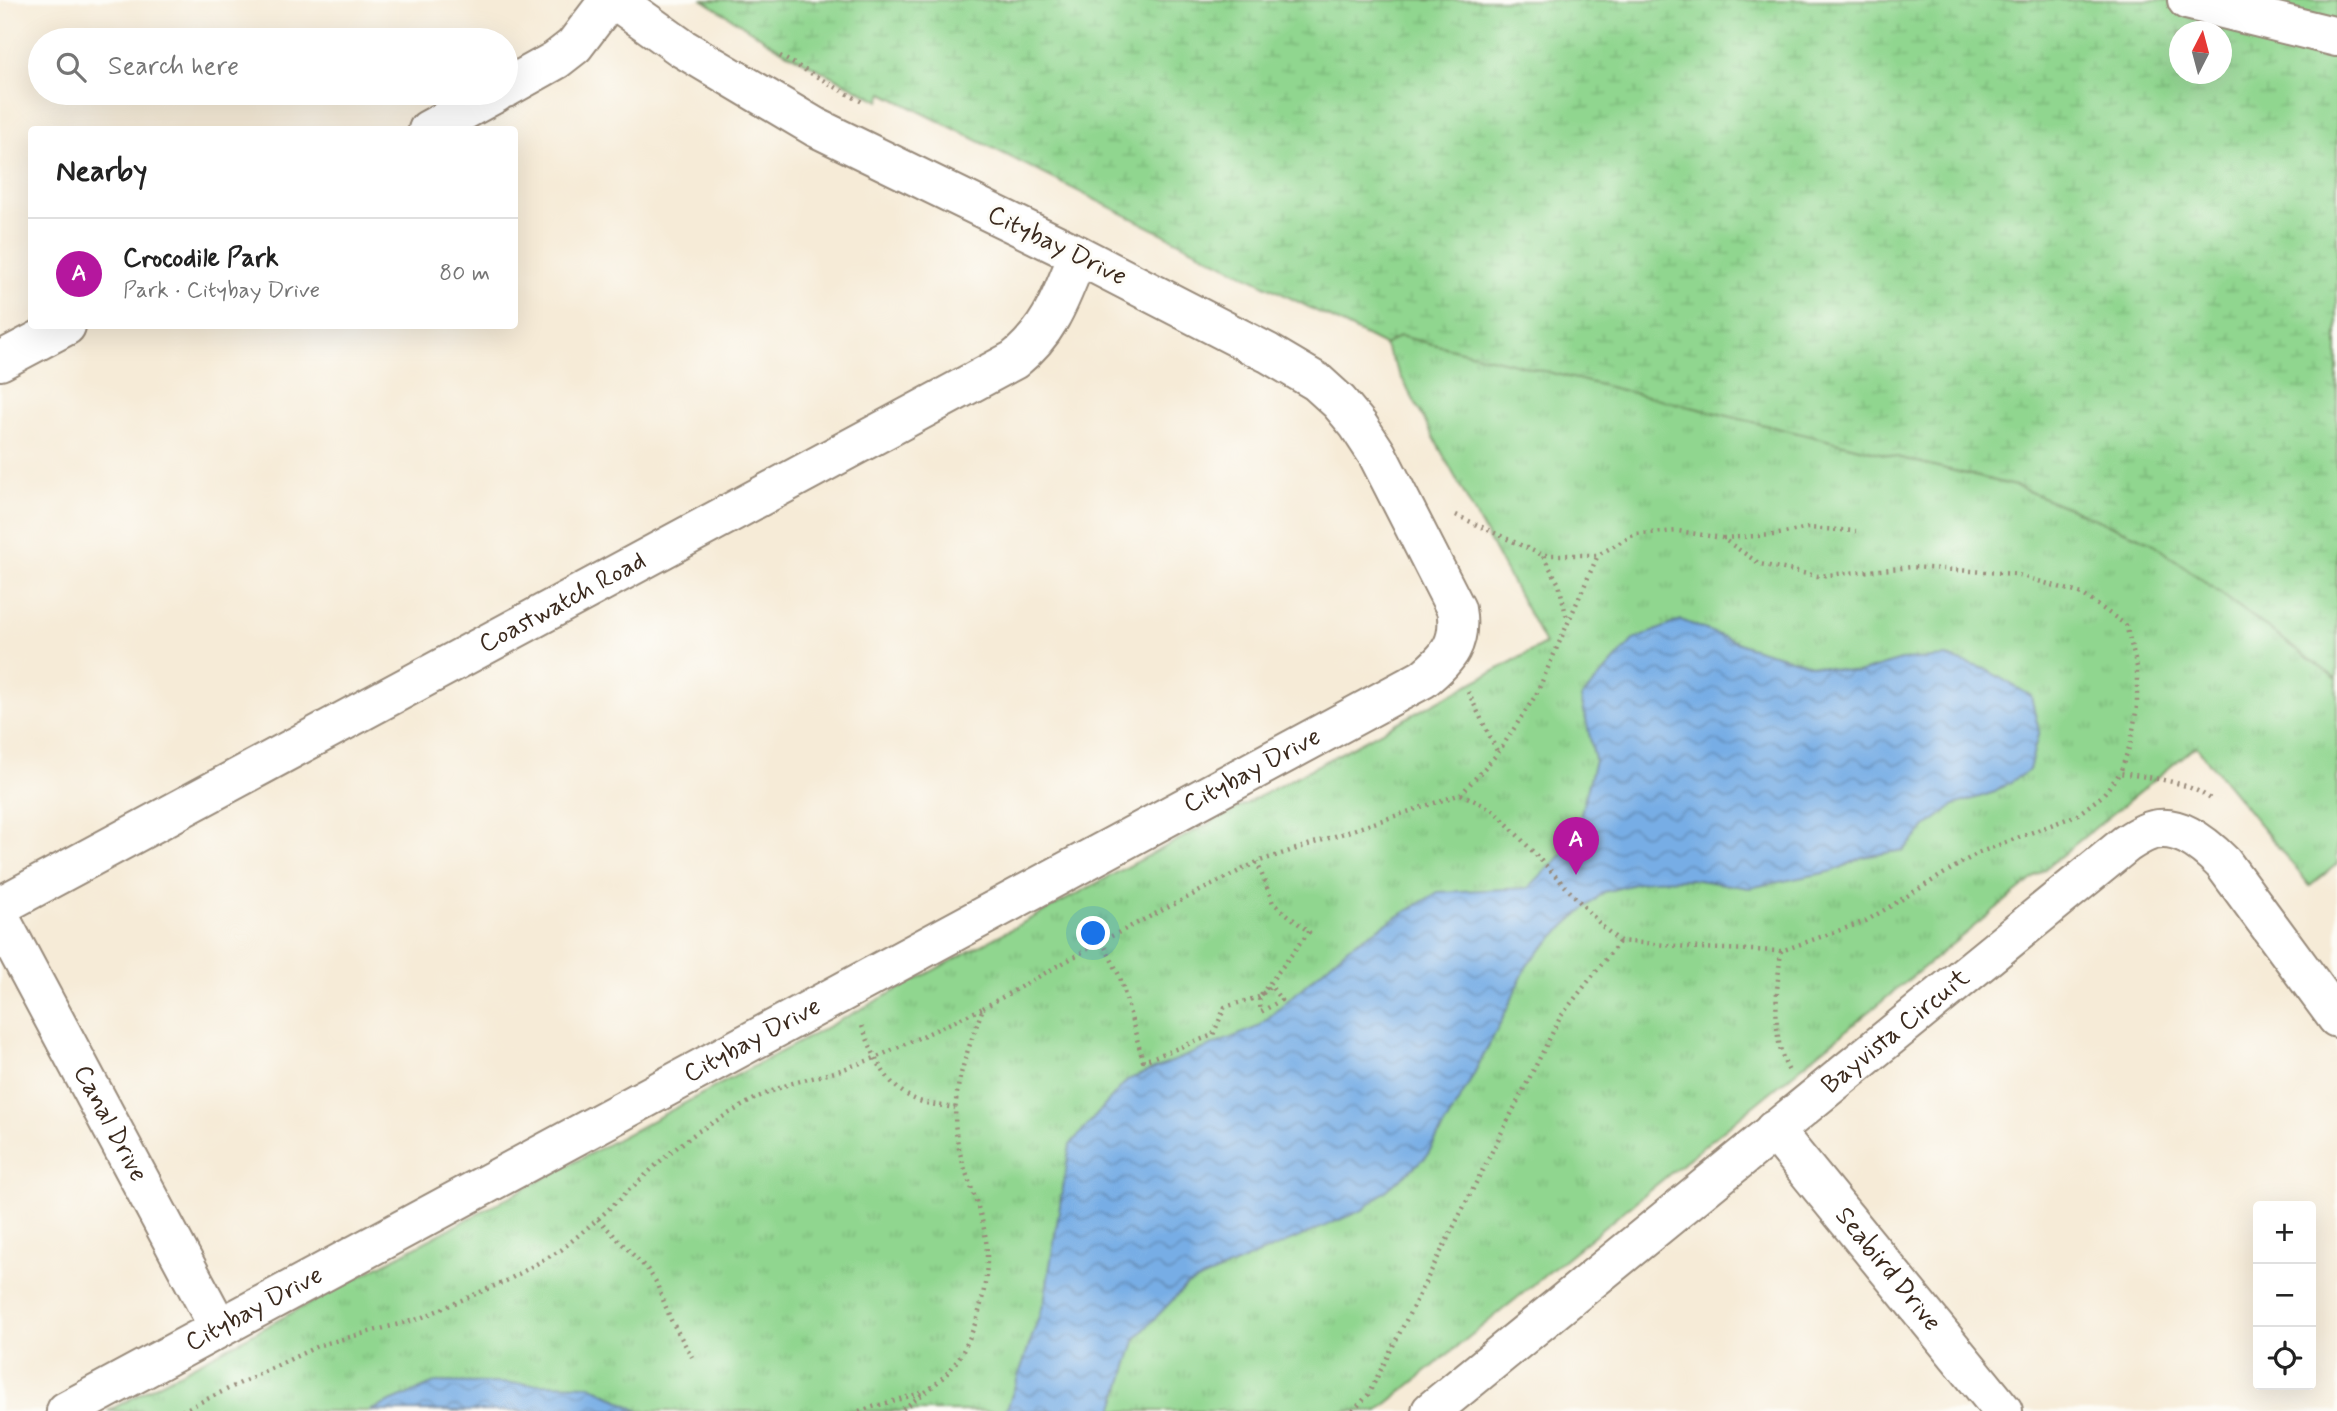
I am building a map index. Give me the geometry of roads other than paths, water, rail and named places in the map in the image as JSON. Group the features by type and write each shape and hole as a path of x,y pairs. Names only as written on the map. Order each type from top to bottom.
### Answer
{"street":[{"path":"518,81 556,60 574,46 609,0"},
{"name":"Citybay Drive","path":"66,1411 1423,679 1446,657 1457,635 1459,625 1456,609 1377,454 1339,402 1317,382 1298,369 1079,255 815,127 682,48 615,0"},
{"path":"2187,0 2337,37"},
{"path":"435,126 474,105"},
{"name":"Coastwatch Road","path":"0,906 1014,360 1032,345 1045,328 1079,255"},
{"path":"0,361 60,329"},
{"name":"Bayvista Circuit","path":"1431,1411 2126,844 2147,831 2168,830 2202,842 2223,863 2337,1018"},
{"name":"Canal Drive","path":"0,918 219,1328"},
{"name":"Seabird Drive","path":"1774,1130 2003,1411"}],"water":[{"path":"1681,620 1749,647 1812,665 1857,673 1901,660 1947,657 1985,669 2031,696 2039,731 2029,770 1995,792 1954,805 1926,827 1904,850 1863,857 1834,871 1749,888 1691,879 1650,880 1604,892 1528,963 1467,1087 1426,1157 1363,1210 1187,1285 1136,1338 1113,1411 1003,1411 1008,1406 1044,1302 1070,1145 1127,1080 1258,1027 1348,947 1438,892 1528,888 1573,844 1595,760 1581,698 1633,640"},
{"path":"437,1382 590,1385 639,1411 369,1411"}],"place":[{"name":"Crocodile Park","path":"1576,875"}]}
